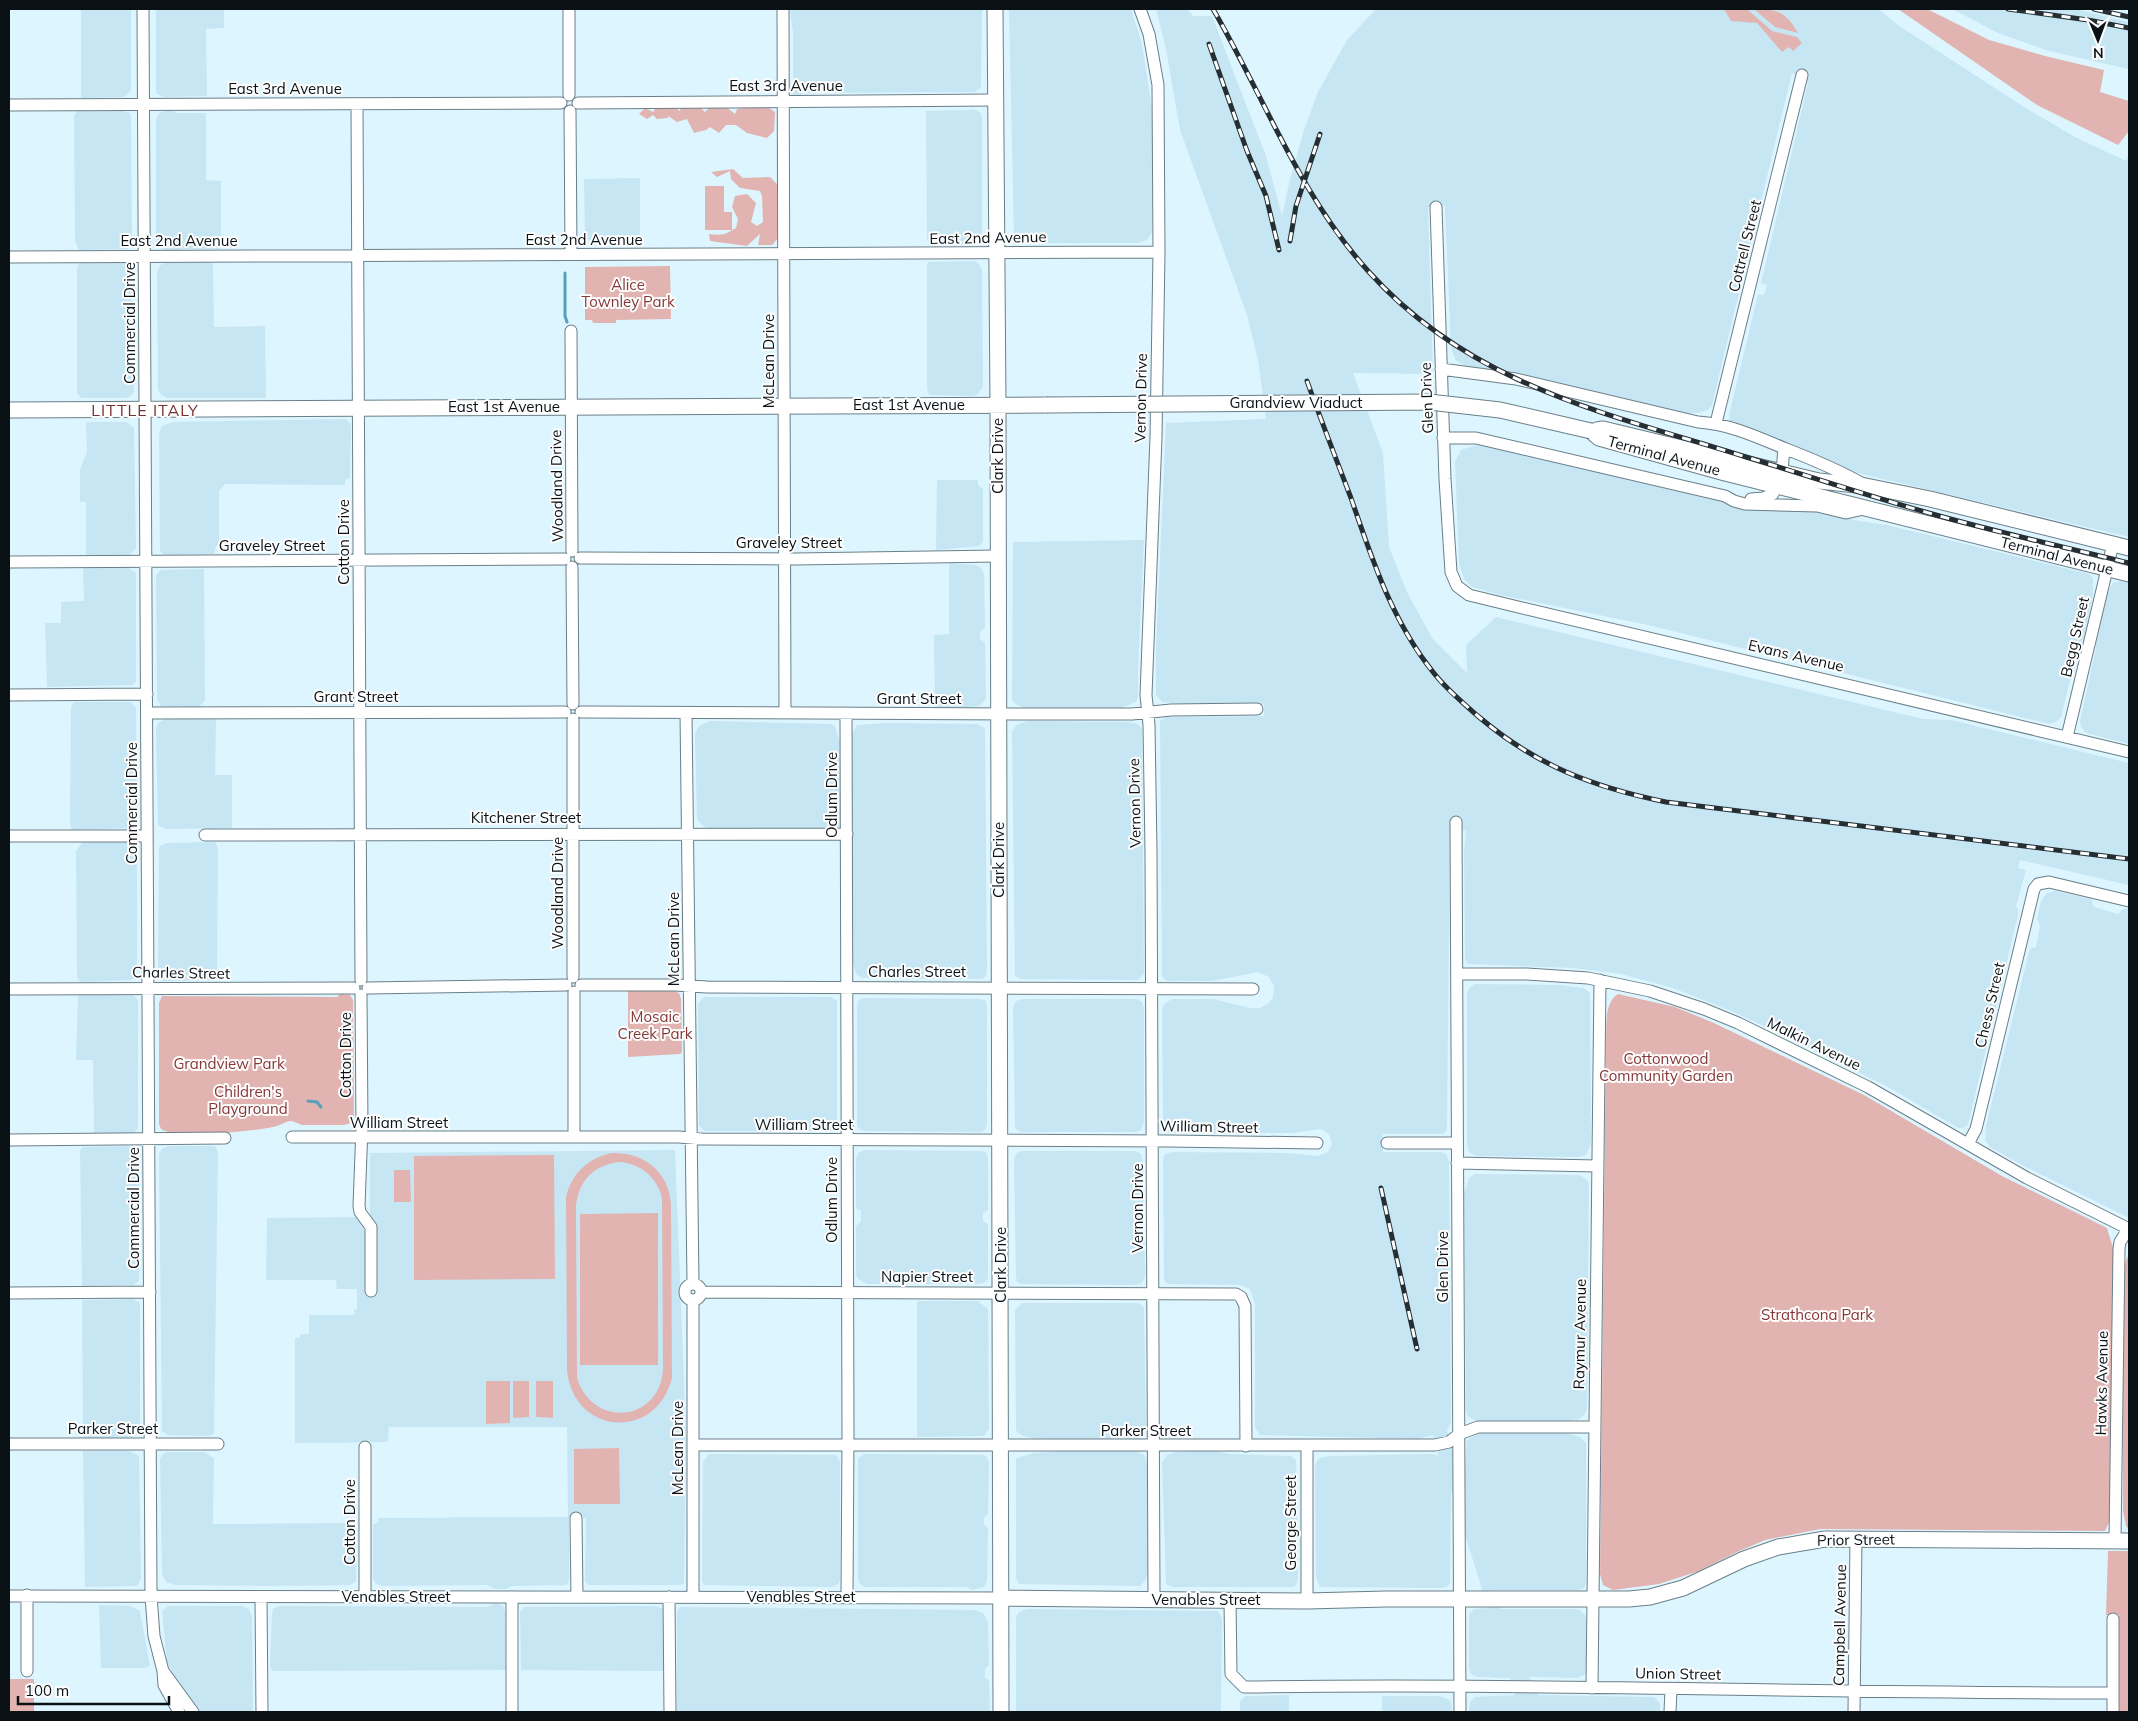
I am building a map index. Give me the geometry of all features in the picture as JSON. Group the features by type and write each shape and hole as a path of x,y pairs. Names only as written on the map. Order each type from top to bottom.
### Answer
{"main road":[{"name":"Clark Drive","path":"995,9 1002,1292 1001,1712"},
{"name":"Grandview Viaduct","path":"998,404 1429,402 1500,410 1591,431"},
{"name":"East 1st Avenue","path":"9,410 998,404"},
{"name":"Terminal Avenue","path":"1591,431 1603,429 1780,478 1869,509 2129,574"},
{"name":"Terminal Avenue","path":"1780,478 1818,480 1866,486 1930,499 2129,548"},
{"name":"Prior Street","path":"1592,1600 1629,1599 1669,1592 1698,1582 1744,1559 1778,1546 1825,1539 2122,1541"},
{"name":"Venables Street","path":"1002,1598 1307,1601 1592,1600"}],"street":[{"name":"Commercial Drive","path":"143,9 151,1596 154,1636 163,1671 164,1685 179,1712"},
{"path":"569,9 570,254"},
{"name":"McLean Drive","path":"783,9 785,713"},
{"name":"Vernon Drive","path":"1140,9 1149,34 1158,85 1159,252 1156,437 1146,668 1152,989 1154,1600"},
{"name":"Cottrell Street","path":"1716,423 1802,75"},
{"name":"East 3rd Avenue","path":"9,105 995,100"},
{"name":"Cotton Drive","path":"357,104 361,988 359,1206 360,1212 371,1227 371,1291"},
{"name":"Glen Drive","path":"1436,207 1443,438 1451,572 1457,586"},
{"name":"East 2nd Avenue","path":"9,257 1159,252"},
{"name":"Woodland Drive","path":"571,330 574,1137"},
{"name":"Terminal Avenue","path":"1441,369 1516,379 1698,422 1716,423 1755,435 1848,475 1866,486"},
{"name":"Terminal Avenue","path":"1443,438 1476,438 1725,496 1745,504 1817,506 1846,513 1869,509"},
{"path":"1725,496 1730,494 1746,498 1763,498 1773,494 1780,478 1784,448"},
{"name":"Begg Street","path":"2067,737 2112,544"},
{"name":"Graveley Street","path":"9,562 784,559 997,556"},
{"name":"Evans Avenue","path":"1457,586 1469,595 2129,752"},
{"path":"9,695 147,694"},
{"name":"Grant Street","path":"147,712 998,714 1257,709"},
{"name":"McLean Drive","path":"686,713 691,1138 696,1292 693,1597"},
{"name":"Odlum Drive","path":"846,714 847,1597"},
{"name":"Glen Drive","path":"1456,822 1460,1712"},
{"name":"Kitchener Street","path":"205,835 847,834"},
{"path":"9,836 147,836"},
{"name":"Chess Street","path":"1968,1144 1976,1129 2032,893 2038,884 2049,882 2129,901"},
{"name":"Malkin Avenue","path":"1458,974 1527,974 1600,980 1672,997 1738,1023 1875,1091 2027,1178 2129,1229"},
{"name":"Raymur Avenue","path":"1592,1688 1600,980"},
{"name":"Charles Street","path":"9,989 574,985 1253,989"},
{"name":"William Street","path":"292,1137 574,1137 1316,1144"},
{"path":"9,1140 225,1138"},
{"path":"1387,1143 1457,1143"},
{"path":"1457,1163 1597,1166"},
{"name":"Hawks Avenue","path":"2122,1541 2119,1248 2120,1242 2129,1229"},
{"path":"9,1293 150,1292"},
{"name":"Napier Street","path":"696,1292 1230,1293 1241,1297 1245,1306 1246,1446"},
{"name":"Parker Street","path":"693,1445 1435,1445 1448,1442 1459,1434 1478,1427 1594,1428"},
{"name":"Parker Street","path":"9,1444 218,1444"},
{"name":"George Street","path":"1307,1446 1307,1601"},
{"name":"Cotton Drive","path":"365,1447 365,1597"},
{"path":"576,1518 577,1597"},
{"name":"Campbell Avenue","path":"1854,1712 1856,1539"},
{"path":"27,1595 27,1671"},
{"name":"Venables Street","path":"9,1596 1002,1598"},
{"path":"261,1596 262,1712"},
{"path":"512,1597 512,1712"},
{"path":"670,1597 670,1712"},
{"name":"Union Street","path":"1230,1600 1231,1674 1244,1687 1459,1686 1671,1690 2113,1693"},
{"path":"2113,1712 2114,1619"},
{"path":"163,1671 193,1712"},
{"path":"1670,1712 1671,1690"}],"shaded area":[{"path":"81,9 131,9 131,91 124,97 81,98"},
{"path":"156,9 224,9 224,28 206,29 207,96 163,97 156,93"},
{"path":"790,9 982,9 981,88 974,92 803,93 800,96 792,94 790,89 793,87 793,33"},
{"path":"1009,9 1131,9 1142,44 1152,110 1152,232 1147,240 1138,243 1021,243 1014,238"},
{"path":"1156,9 1187,9 1193,16 1212,16 1266,156 1282,216 1304,130 1318,92 1347,40 1376,9 1878,9 1898,25 2024,107 2077,138 2126,161 2129,153 2129,537 1849,471 1730,423 1729,415 1758,294 1764,295 1767,285 1761,283 1808,83 1792,73 1712,405 1708,410 1698,413 1683,413 1530,376 1468,367 1458,362 1451,348 1445,206 1428,207 1433,374 1353,373 1383,453 1389,547 1407,592 1432,638 1467,673 1466,645 1496,617 1923,719 1951,720 2129,763 2129,885 2020,860 2018,868 2026,870 2016,906 2018,915 1969,1121 1967,1126 1962,1128 1958,1128 1888,1087 1777,1032 1673,988 1621,974 1573,968 1468,964 1465,959 1464,852 1466,831 1450,828 1447,1130 1443,1134 1383,1134 1383,1152 1440,1152 1446,1154 1449,1161 1451,1422 1447,1431 1464,1484 1467,1440 1479,1432 1564,1432 1580,1437 1586,1443 1586,1584 1584,1588 1578,1590 1493,1590 1500,1609 1576,1609 1585,1615 1589,1629 1588,1673 1577,1678 1529,1677 1538,1695 1654,1697 1660,1703 1660,1712 1469,1712 1470,1702 1475,1697 1515,1695 1510,1678 1477,1677 1471,1674 1469,1668 1469,1614 1474,1609 1488,1608 1451,1490 1450,1582 1448,1586 1442,1588 1320,1587 1316,1577 1315,1467 1317,1461 1320,1458 1330,1456 1432,1454 1439,1456 1433,1435 1416,1439 1260,1435 1255,1427 1255,1304 1250,1289 1240,1285 1168,1284 1164,1281 1163,1158 1165,1154 1172,1152 1287,1153 1318,1156 1328,1152 1332,1144 1329,1134 1321,1129 1291,1133 1170,1133 1163,1128 1162,1010 1164,1004 1172,999 1213,999 1250,1008 1260,1008 1269,1003 1273,997 1274,986 1269,977 1258,972 1212,981 1169,981 1165,980 1162,976 1160,721 1166,717 1264,716 1264,704 1179,704 1162,702 1156,695 1156,648 1166,423 1266,419 1258,360 1247,315 1180,130 1166,49"},
{"path":"1952,9 2076,9 2129,22 2129,69 2049,51 1998,33"},
{"path":"973,109 980,112 982,116 982,239 973,244 929,245 927,239 926,111"},
{"path":"77,111 123,111 130,113 132,243 127,249 79,250 75,241 74,116"},
{"path":"164,111 206,113 206,180 221,181 221,249 182,249 178,252 158,247 156,242 156,120 158,114"},
{"path":"640,178 640,240 585,240 584,179"},
{"path":"974,261 979,264 982,270 983,387 978,394 973,396 929,395 927,389 928,262"},
{"path":"124,262 129,264 132,270 134,392 125,398 81,398 77,393 77,269 79,263"},
{"path":"166,263 213,263 214,327 265,326 266,398 167,398 161,395 158,389 157,273 160,265"},
{"path":"346,419 351,425 350,478 345,480 345,485 225,484 219,491 219,546 216,546 214,554 165,555 160,551 159,434 162,426 173,422"},
{"path":"86,422 127,422 134,428 136,548 129,556 86,556 86,502 80,502 80,469 87,452"},
{"path":"1477,445 1739,506 1815,511 1887,525 2089,574 2093,578 2093,595 2084,638 2079,644 2061,717 2056,722 2049,724 1648,625 1500,595 1472,587 1464,579 1459,563 1455,462 1461,450"},
{"path":"937,480 978,480 978,485 983,489 983,541 980,546 936,550"},
{"path":"1144,540 1138,697 1136,702 1121,708 1024,708 1014,703 1012,699 1013,542"},
{"path":"949,563 976,565 984,573 985,628 980,632 980,639 985,643 986,699 979,706 960,708 935,707 934,635 949,634"},
{"path":"83,568 129,568 136,573 136,681 133,685 47,687 45,623 61,623 61,602 84,601"},
{"path":"204,569 205,700 199,707 161,706 157,699 156,575 161,570"},
{"path":"2121,581 2129,583 2129,744 2086,733 2081,727 2080,721 2096,649 2096,632 2105,596 2113,583"},
{"path":"74,702 130,702 136,707 137,821 133,828 72,830 70,823 71,707"},
{"path":"165,719 216,719 215,775 232,775 232,828 166,829 158,825 156,729 158,723"},
{"path":"710,721 830,724 835,726 840,743 841,825 839,829 706,828 697,820 695,734 699,726"},
{"path":"1028,721 1128,722 1138,724 1142,729 1144,973 1138,980 1021,979 1015,976 1012,732 1016,725"},
{"path":"887,723 977,724 985,728 987,970 986,976 982,979 940,979 937,974 928,974 925,979 862,978 856,974 852,960 852,734 857,725"},
{"path":"83,842 125,842 133,844 137,848 137,972 136,976 131,980 80,982 77,977 76,851"},
{"path":"215,842 218,848 217,980 163,981 158,973 159,847 166,843"},
{"path":"2055,891 2091,899 2094,907 2118,914 2123,909 2129,908 2129,1218 2018,1163 1990,1147 1985,1140 1986,1126 2029,952 2031,948 2036,947 2040,926 2037,919 2041,901 2046,894"},
{"path":"1475,984 1560,985 1584,988 1590,993 1591,1144 1586,1155 1580,1157 1476,1156 1469,1152 1467,1144 1467,994 1469,988"},
{"path":"131,994 136,997 138,1002 138,1128 133,1134 94,1134 93,1060 76,1060 78,995"},
{"path":"704,997 831,997 837,1001 837,1127 830,1131 705,1131 699,1126 698,1004"},
{"path":"863,998 985,1000 987,1005 987,1125 985,1130 981,1132 864,1131 859,1129 857,1125 857,1004"},
{"path":"1023,999 1137,999 1142,1002 1144,1008 1144,1122 1141,1130 1136,1132 1021,1132 1016,1129 1013,1007 1016,1001"},
{"path":"127,1146 134,1148 139,1157 139,1281 133,1285 82,1286 80,1151 82,1147"},
{"path":"168,1146 215,1146 218,1151 214,1434 207,1436 167,1435 162,1431 159,1154 162,1149"},
{"path":"675,1150 686,1434 684,1583 680,1585 588,1585 585,1581 586,1518 569,1518 569,1581 566,1585 512,1586 506,1589 495,1589 487,1585 382,1586 375,1583 373,1578 373,1525 378,1522 378,1518 568,1517 567,1427 389,1427 388,1442 295,1443 295,1338 300,1338 300,1334 309,1334 309,1315 354,1315 354,1310 357,1309 357,1289 337,1289 336,1280 266,1280 267,1218 370,1217 370,1153"},
{"path":"864,1150 986,1152 988,1157 988,1210 983,1213 983,1221 988,1224 988,1278 986,1282 979,1284 867,1284 858,1279 856,1275 856,1226 861,1221 861,1211 856,1208 856,1158 858,1153"},
{"path":"1022,1151 1135,1151 1141,1154 1143,1162 1145,1276 1142,1283 1137,1285 1022,1284 1017,1282 1014,1159 1017,1153"},
{"path":"1475,1174 1579,1175 1589,1183 1587,1408 1585,1414 1579,1419 1567,1421 1477,1421 1468,1417 1466,1411 1464,1193 1469,1178"},
{"path":"133,1299 139,1302 140,1305 140,1431 137,1435 131,1437 84,1439 82,1300"},
{"path":"917,1301 978,1301 988,1309 989,1429 984,1436 917,1437"},
{"path":"1022,1303 1137,1303 1142,1305 1144,1308 1146,1431 1143,1437 1135,1440 1045,1439 1026,1437 1018,1433 1016,1430 1015,1310"},
{"path":"1134,1450 1146,1458 1150,1489 1149,1568 1145,1581 1140,1586 1019,1584 1016,1578 1017,1458 1034,1453"},
{"path":"83,1451 129,1451 139,1456 141,1578 137,1586 85,1587"},
{"path":"1216,1451 1228,1454 1291,1456 1296,1460 1298,1579 1293,1587 1173,1587 1166,1584 1162,1462 1167,1455 1176,1452"},
{"path":"167,1452 204,1452 214,1458 213,1524 351,1523 357,1527 356,1581 350,1585 272,1586 175,1585 166,1582 162,1574 160,1459"},
{"path":"709,1454 836,1455 840,1461 840,1580 838,1584 833,1587 704,1585 702,1581 703,1462"},
{"path":"864,1454 982,1455 987,1457 989,1463 988,1514 984,1517 984,1525 988,1528 987,1581 984,1587 972,1590 966,1587 865,1587 860,1584 858,1579 858,1458"},
{"path":"496,1603 503,1606 505,1611 506,1670 272,1671 270,1666 272,1614 273,1609 279,1606 487,1607"},
{"path":"99,1605 131,1606 140,1611 150,1666 144,1668 101,1668"},
{"path":"168,1606 243,1606 249,1609 252,1616 253,1712 199,1712 196,1710 176,1681 167,1662 162,1611"},
{"path":"654,1606 665,1609 665,1671 521,1670 520,1612 524,1607"},
{"path":"680,1607 976,1610 984,1614 988,1623 989,1665 985,1669 985,1678 989,1680 990,1712 677,1712 677,1612"},
{"path":"1027,1609 1218,1611 1222,1618 1221,1712 1016,1712 1016,1617 1019,1612"},
{"path":"1289,1695 1289,1712 1240,1712 1240,1702 1246,1696"},
{"path":"1382,1696 1439,1696 1451,1702 1452,1712 1382,1712"}],"green space":[{"path":"1724,9 1747,9 1772,31 1797,37 1802,43 1793,51 1789,47 1782,52 1757,23 1731,21"},
{"path":"1754,9 1780,13 1789,20 1798,33 1775,27"},
{"path":"1898,9 1927,9 1989,40 2104,70 2100,92 2129,101 2129,131 2118,145 2037,105"},
{"path":"763,104 775,112 774,131 767,138 747,133 736,125 726,125 719,133 710,127 694,133 687,119 677,122 668,116 668,118 657,119 653,115 647,119 639,114 645,108 653,112 656,108 674,107 680,111 681,107 700,107 705,112 709,108 726,107 735,114 737,109"},
{"path":"733,169 743,178 770,177 778,185 786,203 778,214 779,237 772,245 758,245 760,234 747,246 710,241 709,234 724,234 736,228 738,219 732,207 735,196 747,194 756,203 751,222 757,226 763,222 762,196 760,191 740,188 731,179 730,171 717,177 711,172"},
{"path":"705,186 724,186 724,212 732,212 732,230 705,230"},
{"name":"Alice Townley Park","path":"670,266 671,319 616,320 616,323 593,323 592,320 585,320 585,267"},
{"name":"Mosaic Creek Park","path":"628,991 674,991 679,993 681,999 682,1052 680,1054 628,1057"},
{"name":"Grandview Park","path":"340,994 350,995 353,1000 354,1122 344,1125 302,1125 290,1121 267,1128 199,1134 169,1132 161,1129 159,1124 159,1003 162,996 337,997"},
{"name":"Strathcona Park","path":"1618,994 1675,1007 1714,1023 1864,1095 2002,1176 2107,1228 2114,1251 2111,1518 2105,1531 1820,1529 1765,1540 1699,1571 1659,1584 1613,1590 1603,1585 1600,1574 1606,1039 1608,1008"},
{"path":"612,1153 634,1156 653,1166 665,1182 671,1204 672,1378 663,1399 650,1413 633,1421 616,1422 599,1418 584,1408 573,1392 567,1370 566,1197 572,1181 582,1168 603,1155","holes":["622,1162 636,1166 652,1178 662,1197 663,1369 659,1387 651,1400 639,1409 625,1412 610,1412 597,1406 585,1394 577,1378 576,1207 580,1189 590,1175 604,1166 613,1163"]},
{"path":"554,1155 555,1279 414,1280 414,1156"},
{"path":"394,1170 410,1170 411,1202 394,1202"},
{"path":"658,1213 658,1365 580,1365 580,1214"},
{"path":"2129,1254 2129,1530 2126,1526 2123,1511 2123,1278"},
{"path":"486,1381 510,1381 510,1423 486,1424"},
{"path":"513,1381 529,1381 529,1417 513,1418"},
{"path":"536,1381 553,1381 553,1418 536,1417"},
{"path":"619,1448 620,1504 574,1504 574,1449"},
{"path":"2108,1551 2129,1551 2129,1712 2119,1712 2118,1710 2119,1615 2106,1615"},
{"path":"9,1679 34,1679 34,1712 9,1712"}],"waterway":[{"path":"565,273 565,316 567,322"},
{"path":"308,1101 317,1102 321,1107"}],"railway":[{"path":"1213,9 1303,179 1345,242 1369,272 1409,311 1452,343 1497,369 1544,391 1643,426 1936,515 2129,563"},
{"path":"2008,9 2088,20 2129,28"},
{"path":"2094,9 2129,17"},
{"path":"1209,44 1247,151 1266,196 1279,250"},
{"path":"1290,241 1296,206 1320,134"},
{"path":"1307,381 1384,589 1406,632 1433,672 1449,690 1479,717 1522,749 1567,772 1590,781 1666,802 2129,859"},
{"path":"1381,1188 1417,1349"}],"district":[{"name":"LITTLE ITALY","path":"145,410"}],"park label":[{"name":"Cottonwood Community Garden","path":"1666,1068"},
{"name":"Children's Playground","path":"248,1100"}]}
